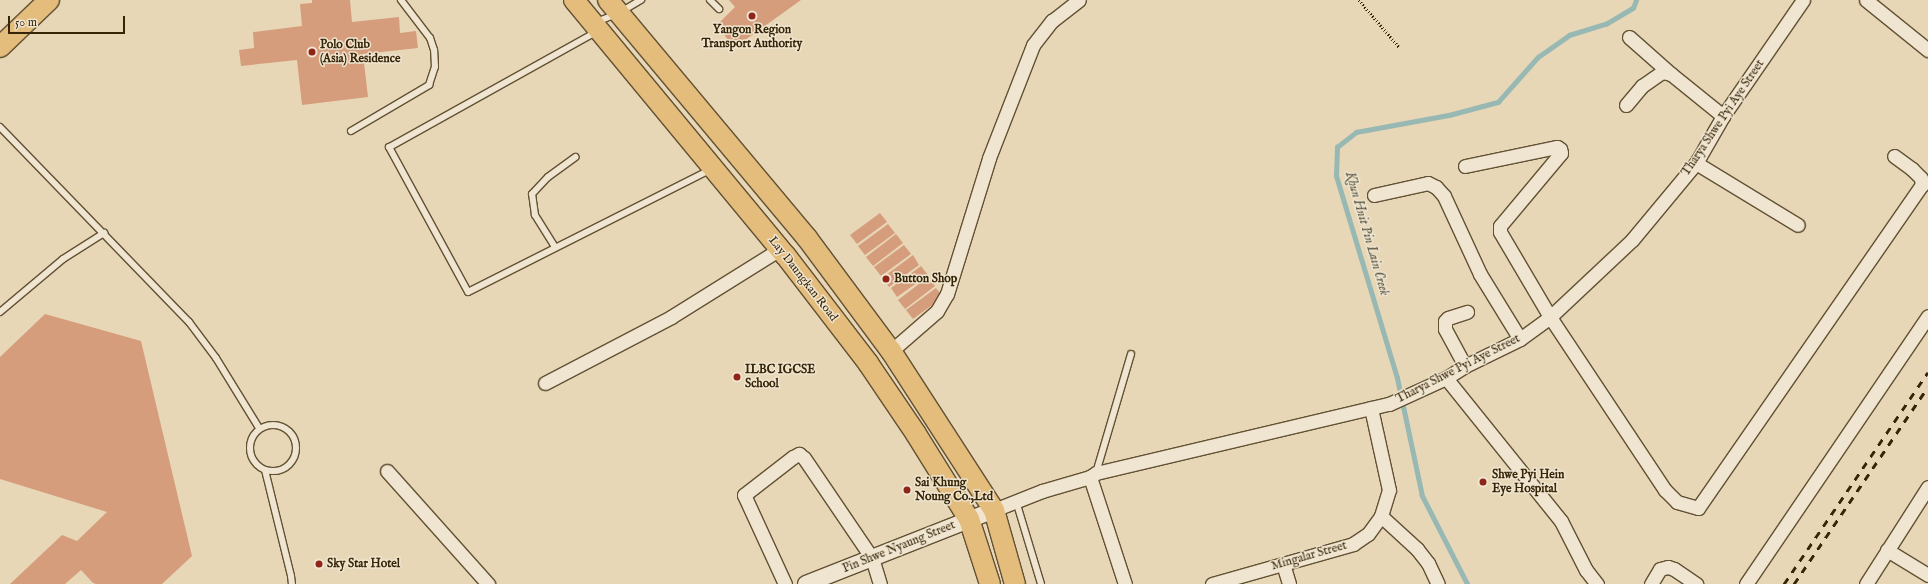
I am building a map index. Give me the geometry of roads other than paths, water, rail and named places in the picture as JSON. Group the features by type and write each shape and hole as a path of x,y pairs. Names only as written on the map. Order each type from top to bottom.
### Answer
{"main road":[{"path":"0,47 49,0"},
{"name":"Lay Daungkan Road","path":"579,3 596,27 783,252 868,363 916,434 969,519 990,584"},
{"path":"613,7 807,238 891,351 994,510 1015,584"},
{"path":"783,252 807,238"}],"street":[{"path":"891,351 937,311 947,294 989,158 1033,45 1052,21 1079,0"},
{"name":"Tharya Shwe Pyi Aye Street","path":"969,519 1042,491 1093,475 1389,404 1446,378 1465,366 1520,338 1550,317 1632,240 1696,164 1724,116 1803,0"},
{"path":"1866,0 1928,50"},
{"path":"1629,37 1724,116"},
{"path":"1626,105 1642,86 1655,76 1662,72 1672,74"},
{"path":"1465,166 1557,147 1560,149 1561,153 1500,226 1500,232 1550,317 1665,490 1678,502 1698,508 1922,185 1921,178 1912,169 1894,156"},
{"path":"1696,164 1798,225"},
{"path":"1374,195 1428,183 1436,187 1444,196 1480,274 1520,338"},
{"path":"545,383 671,317 783,252"},
{"path":"1465,366 1445,329 1445,321 1448,318 1468,312"},
{"path":"1746,584 1928,316"},
{"path":"1446,378 1561,521 1586,570 1597,584"},
{"name":"Mingalar Street","path":"1212,584 1353,544 1368,534 1381,516 1389,490 1371,408"},
{"path":"785,584 744,495 799,454 804,458 872,558 880,584"},
{"path":"387,471 488,584"},
{"path":"1093,475 1125,584"},
{"path":"1866,584 1928,487"},
{"path":"1381,516 1417,549 1428,563 1438,584"},
{"name":"Pin Shwe Nyaung Street","path":"806,584 969,519"},
{"path":"1887,550 1928,575"},
{"path":"1283,564 1289,584"},
{"path":"1651,584 1660,569 1668,567 1674,568 1696,584"}],"lane":[{"path":"351,131 429,85 435,67 434,50 430,38 400,0"},
{"path":"640,0 613,7 596,27 389,147 468,292 713,168"},
{"path":"710,0 719,9"},
{"path":"0,127 190,322 216,358 260,428"},
{"path":"555,247 535,215 532,194 548,177 576,157"},
{"path":"0,312 63,259 104,233"},
{"path":"1093,475 1131,354"},
{"path":"273,424 280,425 287,429 295,441 295,456 286,467 272,471 265,470 258,466 250,454 250,440 260,428 273,424"},
{"path":"265,470 292,584"},
{"path":"1016,501 1041,584"}],"waterway":[{"name":"Khun Hnit Pin Lain Creek","path":"1467,584 1422,496 1397,378 1336,176 1337,147 1356,132 1449,115 1498,102 1538,57 1569,35 1606,24 1633,8 1636,0"}],"railway":[{"path":"1784,584 1928,372"},
{"path":"1794,584 1928,387"}],"place":[{"name":"Yangon Region Transport Authority","path":"752,16"},
{"name":"Polo Club (Asia) Residence","path":"312,52"},
{"name":"Button Shop","path":"886,279"},
{"name":"ILBC IGCSE School","path":"737,377"},
{"name":"Shwe Pyi Hein Eye Hospital","path":"1483,482"},
{"name":"Sai Khung Noung Co.,Ltd","path":"907,490"},
{"name":"Sky Star Hotel","path":"319,564"}]}
